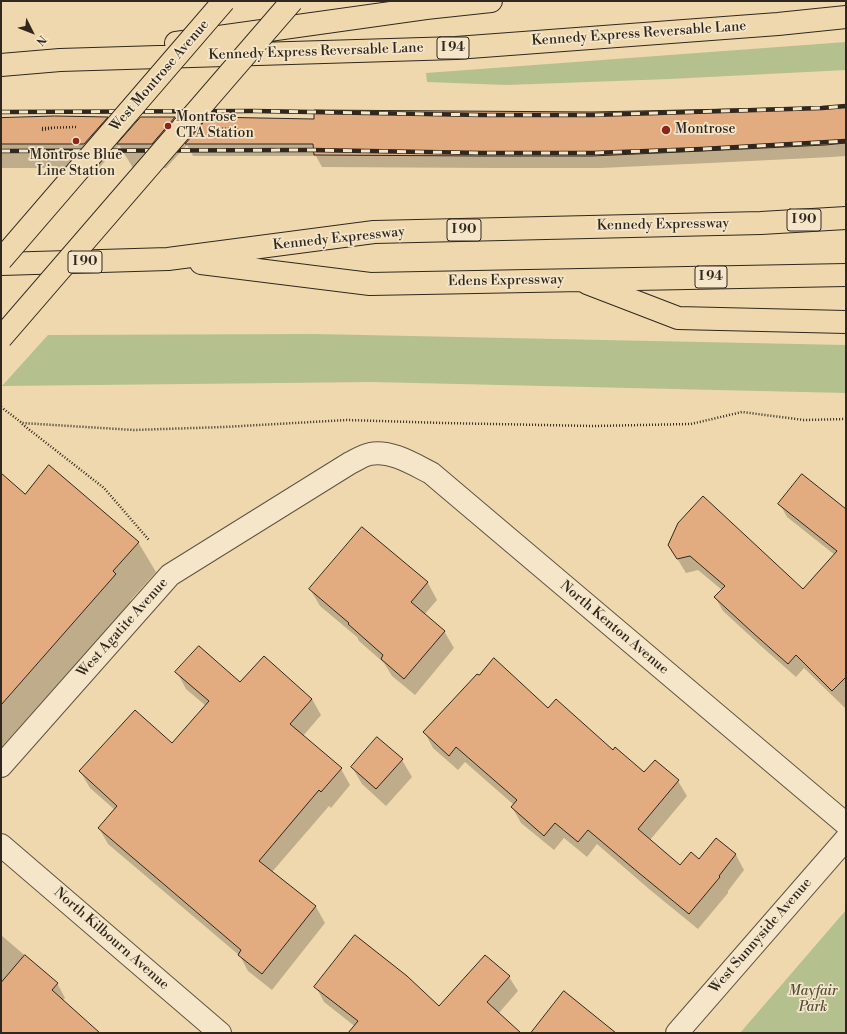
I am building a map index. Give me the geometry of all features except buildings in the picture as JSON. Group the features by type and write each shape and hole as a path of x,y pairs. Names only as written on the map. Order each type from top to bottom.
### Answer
{"main road":[{"name":"West Montrose Avenue","path":"1,260 224,1"},
{"path":"1,338 292,1"},
{"path":"60,60 426,8 491,1"},
{"name":"Kennedy Express Reversable Lane","path":"1,65 60,60 456,48 778,24 846,17"},
{"name":"Kennedy Expressway","path":"1,264 168,260 374,232 761,223 846,218"},
{"name":"Edens Expressway","path":"168,260 370,284 846,275"},
{"path":"577,279 678,318 846,322"}],"street":[{"name":"West Agatite Avenue","path":"1,766 170,576 350,463 370,454"},
{"name":"North Kenton Avenue","path":"370,454 388,454 431,473 846,824"},
{"name":"West Sunnyside Avenue","path":"677,1033 846,839"},
{"name":"North Kilbourn Avenue","path":"1,845 220,1033"}],"path":[{"path":"42,129 79,127"},
{"path":"219,129 238,128"},
{"path":"1,407 104,488 149,540"},
{"path":"22,423 134,430 224,427 347,420 585,426 691,424 742,412 804,420 846,420"}],"green space":[{"path":"846,42 846,70 670,79 507,85 427,82 426,73"},
{"path":"314,334 846,345 846,393 372,382 2,386 48,335"},
{"name":"Mayfair Park","path":"846,910 846,1033 740,1033"}],"railway":[{"path":"1,112 254,111 483,115 592,115 846,106"},
{"path":"1,151 310,150 593,153 846,141"}],"place":[{"name":"Montrose CTA Station","path":"168,126"},
{"name":"Montrose","path":"666,130"},
{"name":"Montrose Blue Line Station","path":"76,141"}]}
